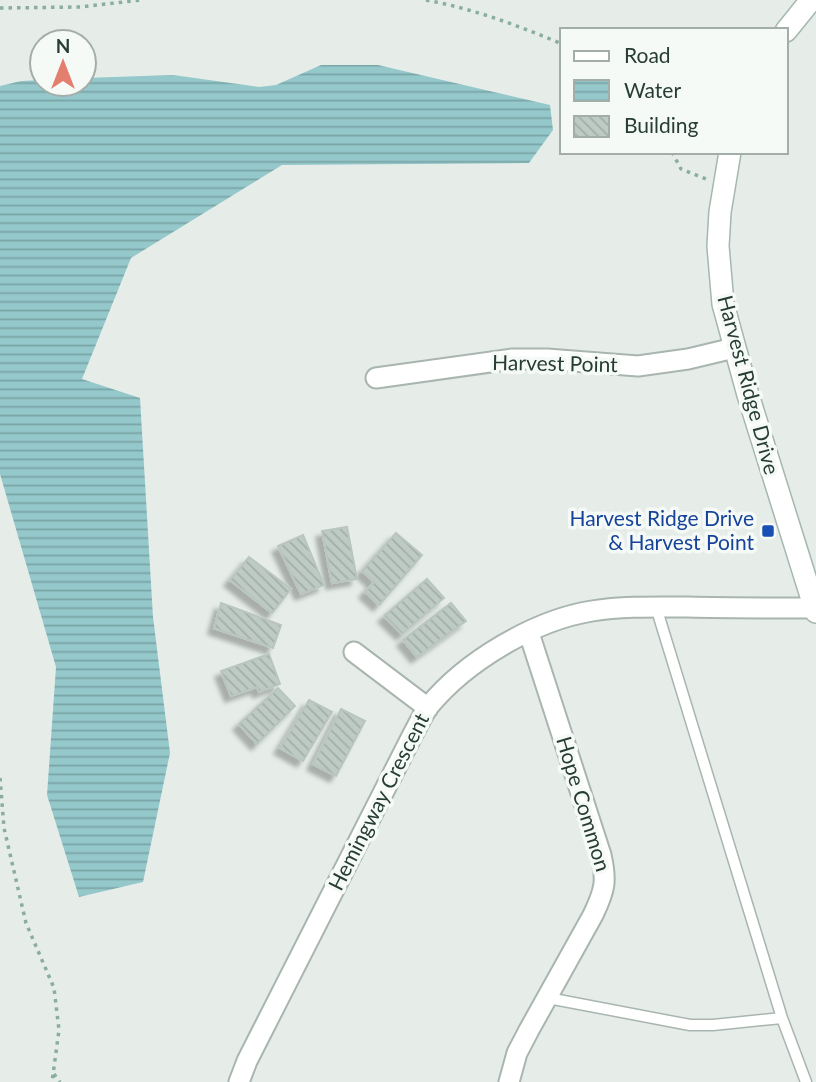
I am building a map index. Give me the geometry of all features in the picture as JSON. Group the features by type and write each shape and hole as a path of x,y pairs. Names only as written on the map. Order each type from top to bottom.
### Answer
{"street":[{"path":"788,29 811,0"},
{"name":"Harvest Ridge Drive","path":"730,154 720,212 718,246 723,304 734,348 816,610"},
{"name":"Harvest Point","path":"376,377 513,359 638,366 734,348"},
{"name":"Hemingway Crescent","path":"239,1082 247,1061 428,708 454,681 483,658 529,633 570,616 591,611 656,607 816,610"},
{"name":"Hope Common","path":"509,1082 517,1053 602,897 606,880 601,855 529,633"},
{"path":"354,652 428,708"}],"lane":[{"path":"656,607 782,1018 806,1082"},
{"path":"548,998 690,1025 733,1024 782,1018"}],"path":[{"path":"80,7 87,0"},
{"path":"0,8 80,7 141,0"},
{"path":"426,0 501,19 560,43"},
{"path":"0,778 4,828 26,923 54,988 59,1030 52,1082"},
{"path":"54,1073 60,1082"}],"water":[{"path":"321,65 378,65 550,105 553,130 529,163 282,165 131,258 82,379 140,398 153,617 170,753 143,882 79,897 47,795 56,667 0,474 0,86 28,81 28,98 98,98 98,78 173,75 259,87 276,85"}],"building":[{"path":"347,527 357,579 332,583 322,531"},
{"path":"396,533 422,555 379,605 365,592 374,582 362,571"},
{"path":"303,535 324,585 301,594 278,546"},
{"path":"249,557 291,589 272,613 230,580"},
{"path":"427,579 444,598 402,634 384,616"},
{"path":"221,603 281,625 273,648 214,628"},
{"path":"451,603 466,621 417,657 403,640"},
{"path":"269,654 280,684 259,692 257,687 231,696 221,671"},
{"path":"278,688 295,706 257,744 239,724"},
{"path":"309,700 332,712 303,761 280,748"},
{"path":"341,709 365,721 336,776 313,764"}],"place":[{"name":"Harvest Ridge Drive & Harvest Point","path":"768,531"}]}
